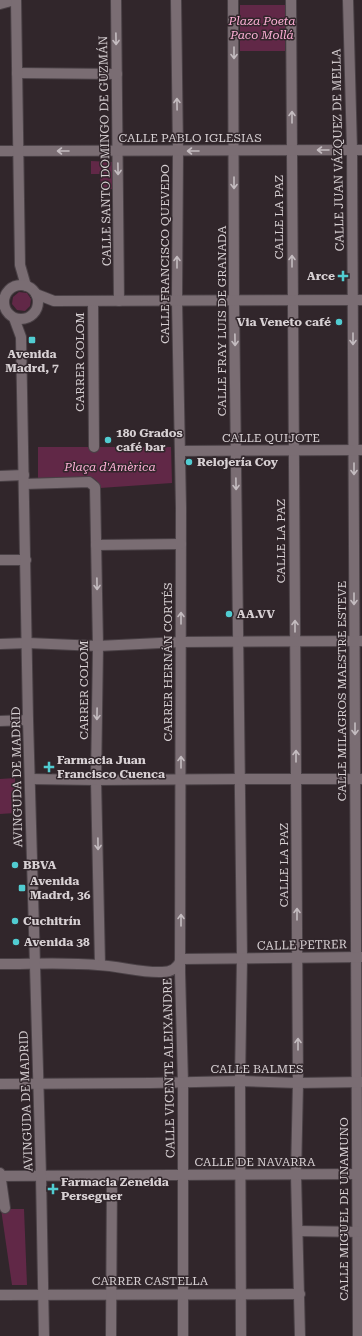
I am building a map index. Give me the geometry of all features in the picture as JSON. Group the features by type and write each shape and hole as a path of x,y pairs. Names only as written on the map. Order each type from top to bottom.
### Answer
{"street":[{"path":"0,4 16,0 20,265 26,286"},
{"name":"CALLE SANTO DOMINGO DE GUZMÁN","path":"116,0 119,301"},
{"name":"CALLE FRANCISCO QUEVEDO","path":"176,0 178,151 177,301 180,508"},
{"name":"CALLE FRAY LUIS DE GRANADA","path":"233,0 234,300 242,958 240,1081 241,1336"},
{"name":"CALLE LA PAZ","path":"291,0 298,958 296,1175 300,1336"},
{"name":"CALLE JUAN VÁZQUEZ DE MELLA","path":"348,0 357,150 357,300"},
{"path":"18,72 117,74"},
{"name":"CALLE PABLO IGLESIAS","path":"0,152 357,150"},
{"path":"14,287 20,265"},
{"path":"20,285 26,286 32,289 36,294 38,302 34,314 22,320 14,318 2,308 4,302 3,296 14,287 20,285"},
{"path":"36,294 54,301 357,300"},
{"name":"CALLE MILAGROS MAESTRE ESTEVE","path":"357,300 359,1082"},
{"path":"37,308 54,301"},
{"name":"CARRER COLOM","path":"93,301 94,447"},
{"name":"AVINGUDA DE MADRID","path":"14,318 21,336 28,643 28,720 44,1336"},
{"name":"AVINGUDA DE MADRID","path":"21,336 28,318"},
{"name":"CALLE QUIJOTE","path":"180,451 358,450"},
{"path":"0,476 24,480"},
{"name":"CARRER COLOM","path":"24,480 89,482 95,487 98,646 96,780 100,965"},
{"name":"CARRER HERNÁN CORTÉS","path":"180,508 181,959"},
{"path":"96,545 180,544"},
{"path":"0,560 26,560"},
{"path":"0,644 28,643 98,646 181,642 358,641"},
{"path":"0,720 28,720"},
{"path":"30,779 358,779"},
{"name":"CALLE PETRER","path":"181,959 359,957"},
{"path":"0,964 73,963 162,972 171,970 178,966 181,959"},
{"name":"CALLE VICENTE ALEIXANDRE","path":"181,959 183,1083 183,1336"},
{"name":"CALLE BALMES","path":"0,1084 183,1083 240,1081 298,1083 359,1082"},
{"name":"CALLE MIGUEL DE UNAMUNO","path":"358,1336 360,1292 359,1082"},
{"name":"CALLE DE NAVARRA","path":"0,1175 183,1176 360,1174"},
{"path":"0,1175 5,1208"},
{"path":"111,1336 112,1176"},
{"path":"298,1231 360,1232"},
{"name":"CARRER CASTELLA","path":"0,1295 300,1294"}],"green space":[{"name":"Plaza Poeta Paco Mollá","path":"240,5 285,5 285,51 240,51"},
{"path":"91,161 112,162 112,189 101,189 100,174 91,174"},
{"path":"19,292 27,293 31,299 30,306 25,311 17,310 12,304 13,297"},
{"name":"Plaça d'Amèrica","path":"38,447 171,447 172,483 100,488 97,481 92,477 38,478"},
{"path":"15,778 15,813 0,814 0,779"},
{"path":"1,1209 24,1209 27,1285 12,1285"}],"place":[{"name":"Arce","path":"343,276"},
{"name":"Via Veneto café","path":"339,322"},
{"name":"Avenida Madrd, 7","path":"32,340"},
{"name":"180 Grados café bar","path":"108,440"},
{"name":"Relojería Coy","path":"189,462"},
{"name":"AA.VV","path":"229,614"},
{"name":"Farmacia Juan Francisco Cuenca","path":"49,767"},
{"name":"BBVA","path":"15,865"},
{"name":"Avenida Madrd, 36","path":"22,888"},
{"name":"Cuchitrín","path":"15,921"},
{"name":"Avenida 38","path":"16,942"},
{"name":"Farmacia Zeneida Perseguer","path":"53,1189"}]}
